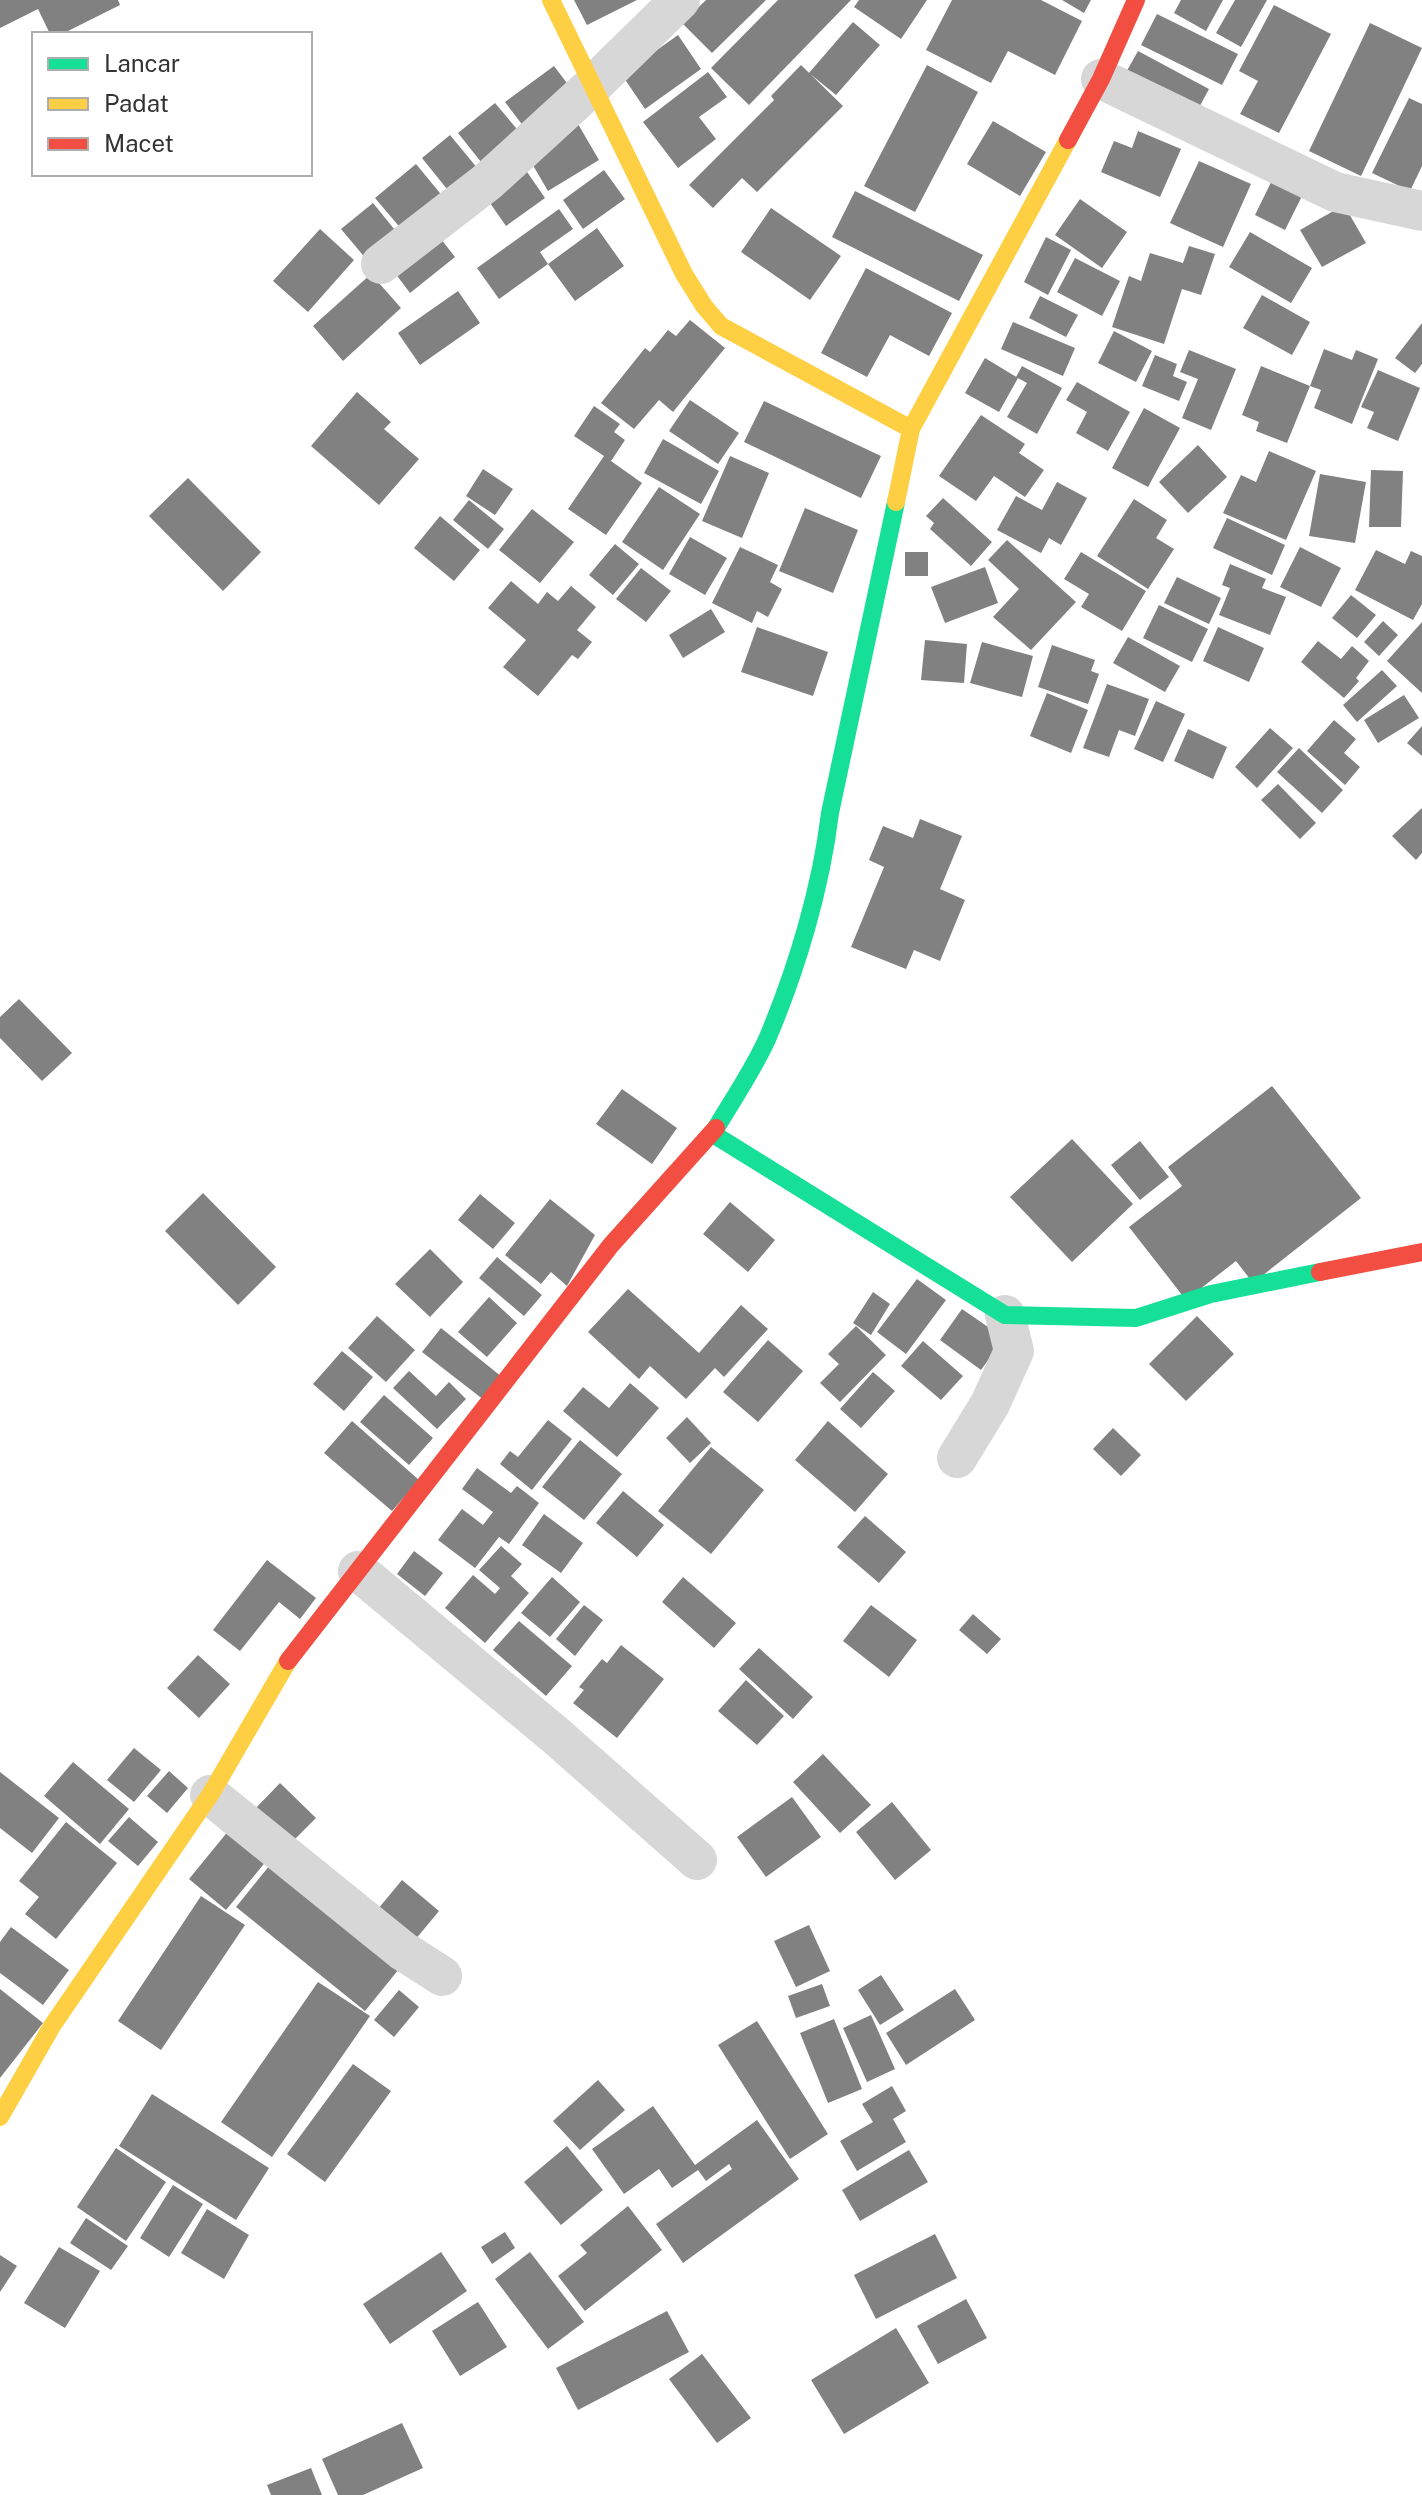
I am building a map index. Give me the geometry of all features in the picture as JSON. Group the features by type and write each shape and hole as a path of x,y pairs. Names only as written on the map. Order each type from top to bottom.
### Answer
{"street":[{"path":"551,0 684,274 704,306 721,326 911,429"},
{"path":"381,264 487,182 680,0"},
{"path":"0,2117 52,2026 210,1795 282,1668 611,1245 713,1134 767,1039 824,862 830,813 911,429 1101,79 1136,0"},
{"path":"1101,79 1335,192 1422,211"},
{"path":"713,1134 1005,1315 1136,1318 1211,1294 1422,1252"},
{"path":"957,1458 990,1404 1014,1351 1005,1315"},
{"path":"358,1571 554,1734 697,1860"},
{"path":"210,1795 403,1951 442,1976"}],"building":[{"path":"0,0 118,0 120,5 66,32 49,32 38,9 0,28"},
{"path":"574,0 637,0 587,25"},
{"path":"706,0 766,0 712,53 682,23"},
{"path":"778,0 851,0 749,105 711,68"},
{"path":"859,0 927,0 901,39 854,7"},
{"path":"952,0 1041,0 1082,21 1055,75 1008,51 991,83 926,50"},
{"path":"1062,0 1091,0 1084,13"},
{"path":"1181,0 1223,0 1206,31 1174,13"},
{"path":"1235,0 1267,0 1241,47 1216,33"},
{"path":"1274,5 1331,34 1279,133 1240,114 1258,81 1239,71"},
{"path":"1157,14 1238,54 1222,85 1141,45"},
{"path":"853,22 880,45 836,95 809,73"},
{"path":"1370,23 1422,48 1361,176 1309,151"},
{"path":"678,35 701,69 645,109 622,75"},
{"path":"1138,51 1209,89 1195,115 1124,76"},
{"path":"801,65 843,106 757,192 742,178 713,208 689,185 774,100 771,96"},
{"path":"927,65 978,92 915,212 864,186"},
{"path":"554,66 576,95 527,131 505,102"},
{"path":"708,72 727,97 699,117 716,139 678,168 643,122"},
{"path":"1409,98 1422,104 1422,166 1410,191 1372,173"},
{"path":"495,103 527,141 489,172 458,133"},
{"path":"993,121 1046,152 1020,196 967,164"},
{"path":"578,124 599,160 548,191 527,155"},
{"path":"1138,131 1181,149 1160,197 1101,172 1114,141 1132,148"},
{"path":"450,135 483,175 455,199 422,158"},
{"path":"1199,161 1251,184 1223,247 1170,223"},
{"path":"416,164 444,198 403,231 375,198"},
{"path":"523,166 545,198 506,226 483,193"},
{"path":"604,170 625,199 583,229 563,200"},
{"path":"1275,174 1305,190 1285,230 1255,215"},
{"path":"855,191 983,255 959,301 832,237"},
{"path":"1080,199 1127,232 1102,268 1055,235"},
{"path":"373,203 399,235 367,260 341,229"},
{"path":"1344,205 1366,243 1322,267 1300,230"},
{"path":"771,208 841,256 810,300 741,252"},
{"path":"559,209 573,229 540,252 548,264 499,299 477,268"},
{"path":"597,228 624,266 575,301 548,264"},
{"path":"320,229 354,260 308,312 273,281"},
{"path":"1250,232 1312,268 1291,303 1229,267"},
{"path":"437,234 455,257 410,293 392,269"},
{"path":"1046,237 1071,250 1048,295 1024,282"},
{"path":"1189,246 1215,254 1201,295 1182,289 1164,344 1112,327 1129,276 1141,281 1150,253 1183,263"},
{"path":"1075,258 1120,281 1102,316 1057,292"},
{"path":"866,268 952,313 929,356 890,335 867,377 821,353"},
{"path":"371,274 401,308 343,361 313,326"},
{"path":"458,291 480,323 420,365 398,333"},
{"path":"1262,295 1310,322 1292,355 1243,328"},
{"path":"1040,296 1078,315 1066,337 1029,318"},
{"path":"690,320 725,348 673,412 659,400 634,429 601,403 645,348 650,352 668,330 676,336"},
{"path":"1013,322 1075,348 1063,376 1001,349"},
{"path":"1422,323 1422,364 1415,373 1395,358"},
{"path":"1114,331 1152,351 1136,382 1098,363"},
{"path":"1324,349 1352,360 1356,350 1378,359 1352,424 1314,408 1321,390 1310,386"},
{"path":"1189,350 1236,369 1211,430 1182,418 1198,379 1180,372"},
{"path":"1155,355 1177,364 1173,376 1187,382 1179,401 1142,386"},
{"path":"985,358 1018,378 999,412 965,393"},
{"path":"1022,366 1062,388 1037,434 1007,417 1027,383 1016,377"},
{"path":"1261,366 1310,386 1287,443 1256,431 1259,422 1242,415"},
{"path":"1378,370 1420,388 1398,441 1367,428 1374,412 1361,407"},
{"path":"1077,382 1130,412 1108,451 1076,433 1087,412 1066,400"},
{"path":"357,392 391,422 384,429 419,459 379,505 311,446"},
{"path":"690,400 739,433 718,464 669,431"},
{"path":"764,401 881,456 861,498 744,442"},
{"path":"594,406 620,424 614,432 625,440 611,461 642,483 606,535 568,509 604,456 574,436"},
{"path":"1144,408 1180,428 1148,487 1112,468"},
{"path":"981,415 1025,444 1019,453 1044,470 1025,497 994,476 976,501 939,476"},
{"path":"663,439 719,471 701,504 644,473"},
{"path":"1198,445 1227,477 1188,513 1159,482"},
{"path":"1269,451 1316,471 1286,540 1223,513 1241,475 1256,482"},
{"path":"730,456 769,473 742,538 702,521"},
{"path":"483,469 513,489 495,515 466,496"},
{"path":"1371,470 1403,471 1401,527 1369,527"},
{"path":"1320,474 1366,482 1355,543 1309,536"},
{"path":"188,478 261,552 223,591 149,516"},
{"path":"1057,482 1087,498 1061,545 1049,538 1041,553 997,530 1016,496 1042,510"},
{"path":"659,487 700,514 663,570 622,542"},
{"path":"943,498 992,542 971,566 930,529 934,523 926,516"},
{"path":"1134,499 1167,520 1156,538 1174,549 1148,589 1097,556"},
{"path":"469,500 504,529 488,549 453,520"},
{"path":"805,508 858,530 833,593 779,571"},
{"path":"532,509 574,542 540,583 499,550"},
{"path":"440,516 480,550 454,581 414,548"},
{"path":"1227,518 1285,545 1272,575 1213,548"},
{"path":"690,537 727,558 705,595 669,574"},
{"path":"1007,540 1076,602 1031,650 993,617 1019,589 988,560"},
{"path":"615,544 639,564 613,595 589,575"},
{"path":"740,547 778,565 770,582 782,589 768,617 757,611 752,623 712,603"},
{"path":"1300,547 1341,568 1321,607 1280,587"},
{"path":"1376,550 1405,564 1411,551 1422,556 1422,604 1413,620 1355,590"},
{"path":"905,552 928,552 928,576 905,576"},
{"path":"1081,552 1146,591 1122,631 1081,607 1089,594 1064,579"},
{"path":"1230,564 1266,579 1262,588 1286,597 1270,635 1219,615 1230,588 1222,585"},
{"path":"985,567 998,603 945,623 931,587"},
{"path":"641,568 671,591 646,622 616,599"},
{"path":"1177,577 1221,598 1209,624 1164,603"},
{"path":"511,581 538,604 547,592 558,601 571,586 596,607 577,630 592,642 578,659 572,655 538,696 503,667 526,640 488,608"},
{"path":"1351,595 1376,615 1357,638 1332,618"},
{"path":"1159,605 1208,629 1192,662 1143,638"},
{"path":"711,609 725,632 683,658 669,635"},
{"path":"1383,621 1398,635 1379,656 1364,642"},
{"path":"1422,622 1422,693 1387,661"},
{"path":"757,627 828,652 813,696 741,672"},
{"path":"1218,627 1264,648 1249,682 1203,661"},
{"path":"1128,637 1180,666 1165,692 1113,663"},
{"path":"925,640 967,644 964,683 921,680"},
{"path":"1318,641 1341,659 1352,646 1369,661 1356,678 1359,681 1344,698 1301,662"},
{"path":"982,642 1033,656 1022,697 970,683"},
{"path":"1052,645 1095,660 1091,671 1099,674 1088,704 1038,687"},
{"path":"1382,670 1397,686 1357,722 1343,705"},
{"path":"1107,684 1149,699 1135,736 1119,730 1109,757 1083,748"},
{"path":"1047,693 1088,710 1071,753 1030,736"},
{"path":"1404,695 1419,718 1378,743 1364,720"},
{"path":"1156,701 1185,714 1163,762 1134,749"},
{"path":"1334,720 1356,739 1344,753 1360,767 1345,785 1307,751"},
{"path":"1422,726 1422,756 1407,743"},
{"path":"1270,728 1293,748 1257,788 1235,767"},
{"path":"1188,729 1227,747 1213,779 1174,761"},
{"path":"1299,748 1343,790 1322,813 1277,772"},
{"path":"1278,784 1316,823 1300,839 1261,800"},
{"path":"1422,808 1422,853 1416,860 1392,836"},
{"path":"920,819 962,836 940,889 965,900 940,961 914,950 906,969 851,947 884,867 869,860 883,826 913,838"},
{"path":"19,999 72,1053 42,1081 0,1038 0,1017"},
{"path":"1272,1086 1361,1198 1253,1283 1236,1261 1186,1300 1129,1227 1182,1186 1168,1167"},
{"path":"622,1089 677,1128 652,1164 596,1124"},
{"path":"1072,1139 1133,1204 1072,1262 1010,1197"},
{"path":"1140,1141 1169,1177 1140,1200 1111,1165"},
{"path":"203,1193 276,1267 238,1305 165,1231"},
{"path":"480,1194 515,1223 493,1249 458,1220"},
{"path":"550,1199 595,1235 567,1286 551,1272 541,1284 505,1255"},
{"path":"730,1202 775,1240 748,1272 703,1234"},
{"path":"430,1249 463,1282 430,1317 395,1284"},
{"path":"497,1257 542,1295 524,1316 479,1278"},
{"path":"917,1279 946,1300 906,1354 877,1332"},
{"path":"628,1289 699,1353 741,1305 768,1329 724,1377 715,1368 686,1399 650,1366 639,1379 588,1332"},
{"path":"873,1292 890,1304 871,1335 853,1323"},
{"path":"489,1297 517,1323 487,1357 458,1332"},
{"path":"962,1309 1004,1338 981,1370 940,1340"},
{"path":"377,1316 415,1350 386,1382 348,1348"},
{"path":"1197,1316 1234,1354 1186,1401 1149,1364"},
{"path":"856,1326 886,1355 840,1402 820,1383 839,1364 828,1354"},
{"path":"441,1328 502,1377 484,1400 422,1352"},
{"path":"768,1340 803,1371 758,1422 723,1392"},
{"path":"923,1341 963,1376 941,1400 901,1366"},
{"path":"342,1351 373,1377 344,1411 313,1384"},
{"path":"409,1371 436,1396 449,1382 466,1399 437,1429 393,1388"},
{"path":"873,1372 895,1391 861,1428 840,1409"},
{"path":"630,1383 659,1408 617,1457 563,1411 583,1387 609,1408"},
{"path":"384,1395 433,1438 409,1465 360,1422"},
{"path":"687,1417 711,1443 690,1463 666,1438"},
{"path":"548,1420 572,1439 532,1490 500,1464 510,1451 518,1457"},
{"path":"352,1421 419,1480 392,1511 324,1453"},
{"path":"828,1421 888,1474 855,1512 795,1460"},
{"path":"1113,1428 1141,1455 1121,1476 1093,1449"},
{"path":"580,1440 622,1474 584,1520 542,1487"},
{"path":"711,1447 764,1490 711,1554 658,1511"},
{"path":"477,1468 511,1493 517,1486 539,1503 509,1544 499,1537 475,1568 438,1540 462,1509 483,1525 493,1512 462,1489"},
{"path":"623,1491 664,1525 637,1557 596,1523"},
{"path":"544,1514 583,1543 561,1573 522,1545"},
{"path":"865,1516 906,1552 879,1583 837,1547"},
{"path":"501,1546 522,1564 511,1576 529,1593 485,1643 445,1608 473,1575 495,1594 500,1588 479,1570"},
{"path":"414,1551 443,1573 425,1596 397,1574"},
{"path":"267,1560 316,1598 300,1619 279,1602 240,1651 213,1630"},
{"path":"552,1577 580,1602 550,1637 521,1613"},
{"path":"683,1577 736,1623 714,1648 662,1602"},
{"path":"584,1605 603,1620 575,1656 556,1639"},
{"path":"871,1605 917,1640 889,1677 843,1641"},
{"path":"973,1614 1001,1639 987,1654 959,1630"},
{"path":"519,1621 572,1666 546,1696 493,1650"},
{"path":"621,1645 664,1679 617,1738 573,1703 584,1690 579,1687 602,1659 607,1663"},
{"path":"759,1648 813,1697 793,1719 739,1669"},
{"path":"198,1655 230,1684 199,1718 167,1688"},
{"path":"746,1680 784,1716 757,1745 718,1711"},
{"path":"134,1748 161,1770 134,1802 107,1780"},
{"path":"823,1754 871,1805 840,1833 793,1782"},
{"path":"73,1762 129,1809 100,1844 44,1796"},
{"path":"169,1771 188,1788 167,1813 147,1796"},
{"path":"0,1772 59,1818 32,1853 0,1828"},
{"path":"280,1783 316,1818 288,1846 252,1812"},
{"path":"792,1797 821,1837 766,1877 737,1837"},
{"path":"892,1802 931,1850 895,1880 856,1832"},
{"path":"129,1817 158,1842 138,1866 108,1841"},
{"path":"66,1822 117,1863 56,1939 25,1914 39,1897 19,1881"},
{"path":"234,1824 272,1854 226,1910 189,1879"},
{"path":"274,1860 403,1964 365,2011 236,1907"},
{"path":"402,1880 439,1911 415,1940 378,1909"},
{"path":"201,1896 245,1925 161,2050 118,2021"},
{"path":"809,1925 830,1971 796,1987 774,1941"},
{"path":"11,1927 69,1970 43,2005 0,1973 0,1942"},
{"path":"881,1975 904,2010 880,2025 858,1990"},
{"path":"318,1982 370,2016 272,2157 221,2122"},
{"path":"822,1984 830,2006 796,2018 788,1996"},
{"path":"0,1989 43,2023 0,2078"},
{"path":"955,1989 975,2020 906,2065 886,2033"},
{"path":"399,1990 419,2007 394,2037 374,2020"},
{"path":"871,2015 895,2069 867,2082 843,2028"},
{"path":"834,2019 862,2089 828,2103 800,2033"},
{"path":"757,2021 828,2134 790,2159 718,2045"},
{"path":"353,2064 391,2091 325,2182 287,2154"},
{"path":"598,2080 625,2110 580,2150 553,2121"},
{"path":"892,2086 906,2111 893,2119 906,2142 857,2171 840,2141 873,2122 862,2104"},
{"path":"152,2094 269,2168 236,2220 119,2146"},
{"path":"653,2106 695,2165 757,2120 799,2179 683,2263 656,2224 732,2169 729,2164 706,2181 698,2170 672,2188 659,2169 624,2194 592,2149"},
{"path":"567,2146 603,2190 561,2225 524,2182"},
{"path":"116,2148 166,2182 126,2241 77,2207"},
{"path":"909,2150 928,2182 860,2221 842,2190"},
{"path":"173,2185 203,2204 169,2257 140,2238"},
{"path":"628,2206 662,2250 585,2311 558,2276 587,2253 580,2245"},
{"path":"207,2209 249,2235 224,2279 181,2253"},
{"path":"86,2218 128,2246 111,2270 70,2243"},
{"path":"505,2232 515,2248 492,2264 481,2247"},
{"path":"935,2234 957,2278 876,2319 854,2275"},
{"path":"59,2247 100,2271 65,2328 24,2303"},
{"path":"441,2252 467,2291 390,2344 363,2304"},
{"path":"530,2252 584,2322 548,2349 495,2279"},
{"path":"0,2255 17,2266 0,2292"},
{"path":"966,2299 987,2338 938,2364 917,2326"},
{"path":"478,2302 507,2347 460,2376 432,2331"},
{"path":"667,2311 689,2352 578,2410 556,2368"},
{"path":"896,2328 929,2383 844,2434 811,2380"},
{"path":"702,2354 751,2418 717,2443 669,2379"},
{"path":"402,2423 423,2468 363,2495 338,2495 322,2459"},
{"path":"311,2468 322,2495 271,2495 267,2485"}],"traffic: fast":[{"path":"716,1128 768,1037 806,927 821,870 830,813 896,502"},
{"path":"713,1134 1005,1315 1136,1318 1211,1294 1320,1272"}],"traffic: slow":[{"path":"551,0 684,274 704,306 721,326 911,429"},
{"path":"896,502 911,429 1068,140"},
{"path":"0,2117 52,2026 210,1795 288,1661"}],"traffic: jam":[{"path":"1068,140 1101,79 1136,0"},
{"path":"288,1661 611,1245 716,1128"},
{"path":"1320,1272 1422,1252"}]}
